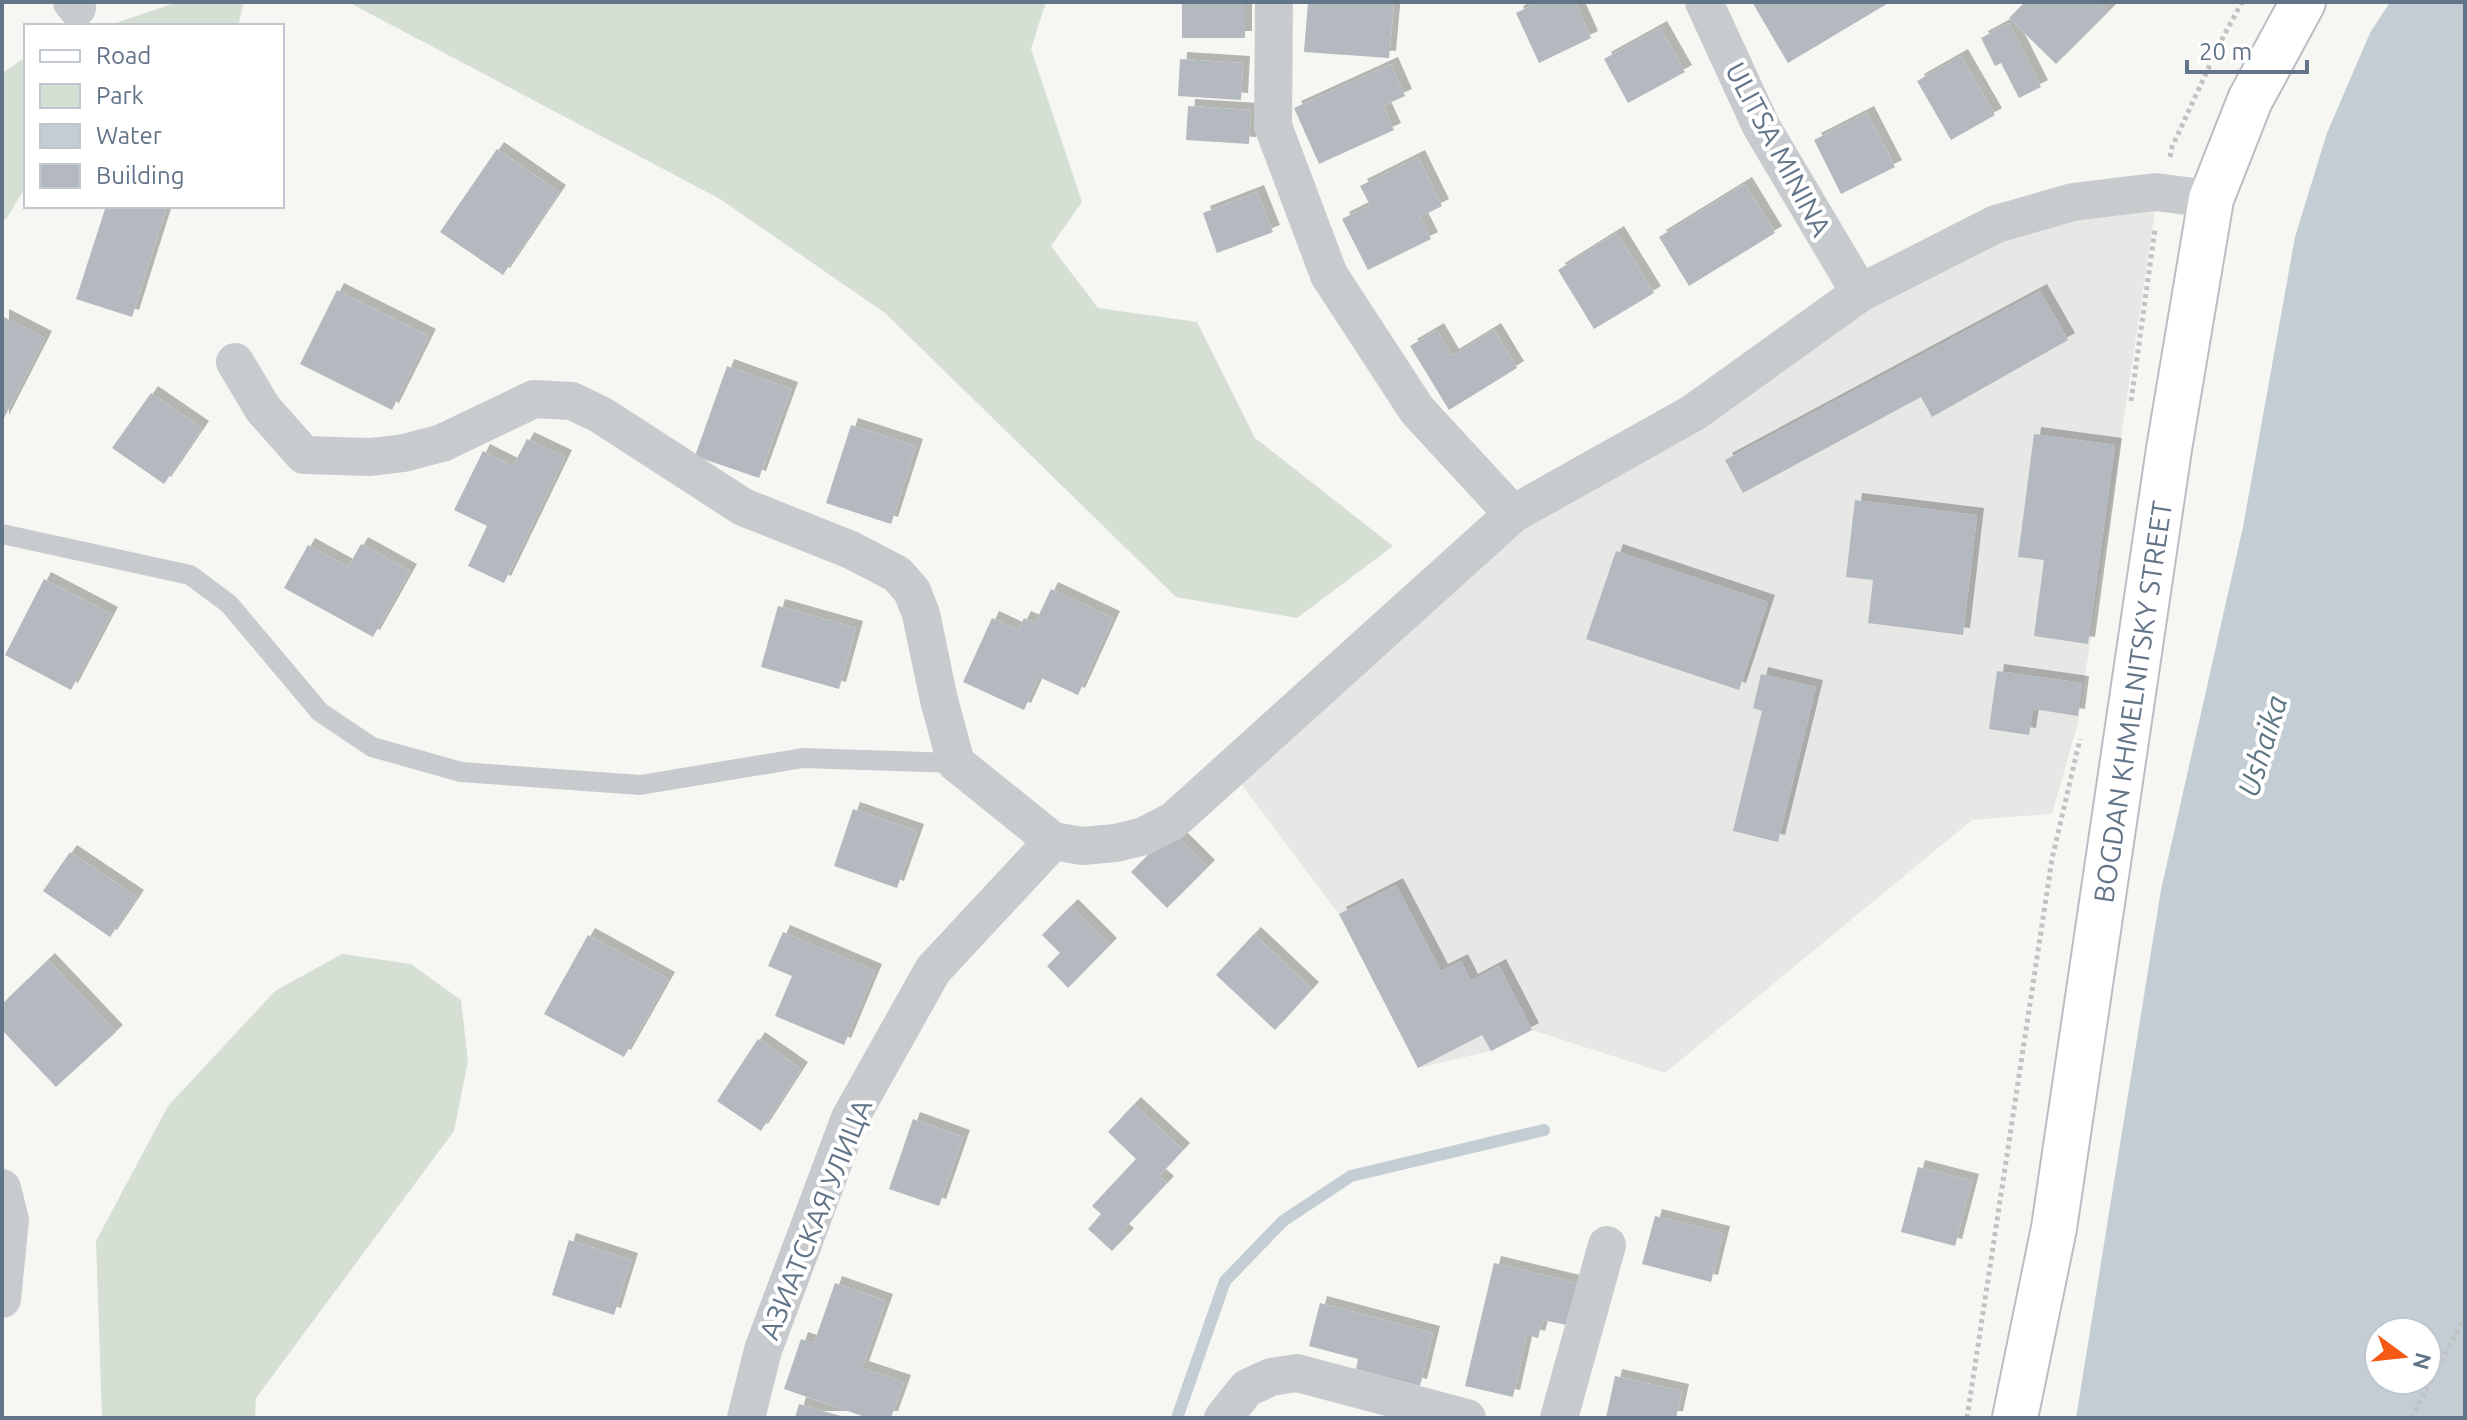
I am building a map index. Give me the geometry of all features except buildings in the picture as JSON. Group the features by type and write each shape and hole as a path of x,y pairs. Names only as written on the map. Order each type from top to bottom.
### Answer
{"street":[{"path":"1274,2 1273,126 1329,275 1417,410 1513,514"},
{"name":"ULITSA MININA","path":"1704,2 1761,126 1860,293"},
{"name":"BOGDAN KHMELNITSKY STREET","path":"2015,1418 2054,1228 2169,449 2211,199 2250,100 2303,2"},
{"path":"235,362 263,409 304,455 371,457 404,453 442,443 534,399 572,401 601,415 743,507 851,550 897,574 912,591 921,614 956,763 1053,841 1082,846 1116,843 1144,836 1173,821 1513,514 1693,413 1860,293 1996,224 2073,202 2161,193 2211,199"},
{"name":"АЗИАТСКАЯ УЛИЦА","path":"746,1418 763,1350 850,1118 933,970 1053,841"},
{"path":"2,1188 10,1220 2,1299"},
{"path":"1559,1418 1607,1245"},
{"path":"1223,1418 1247,1388 1271,1377 1297,1373 1467,1418"}],"lane":[{"path":"2,534 190,575 229,604 320,712 372,747 461,772 640,785 803,758 956,763"}],"path":[{"path":"2130,402 2161,193 2172,147 2242,2"},
{"path":"1967,1418 2052,859 2080,738"},
{"path":"2411,1418 2465,1317"}],"shaded area":[{"path":"2157,198 2078,723 2052,814 1972,820 1665,1073 1532,1030 1491,1051 1418,1068 1339,914 1238,780 1524,517 1866,309 2006,228"}],"green space":[{"path":"178,2 244,2 238,24 113,24"},
{"path":"348,2 1046,2 1031,49 1082,202 1051,246 1098,308 1197,322 1255,438 1393,546 1297,618 1176,597 885,313 720,199"},
{"path":"24,58 24,189 2,222 2,73"},
{"path":"342,954 411,964 461,1000 468,1061 454,1131 256,1398 255,1418 102,1418 96,1241 168,1106 275,991"}],"water":[{"name":"Ushaika","path":"2390,2 2465,2 2465,1418 2076,1418 2161,890 2243,527 2295,237 2327,133 2370,33"}],"waterway":[{"path":"1177,1418 1225,1281 1283,1221 1351,1176 1544,1130"}]}
